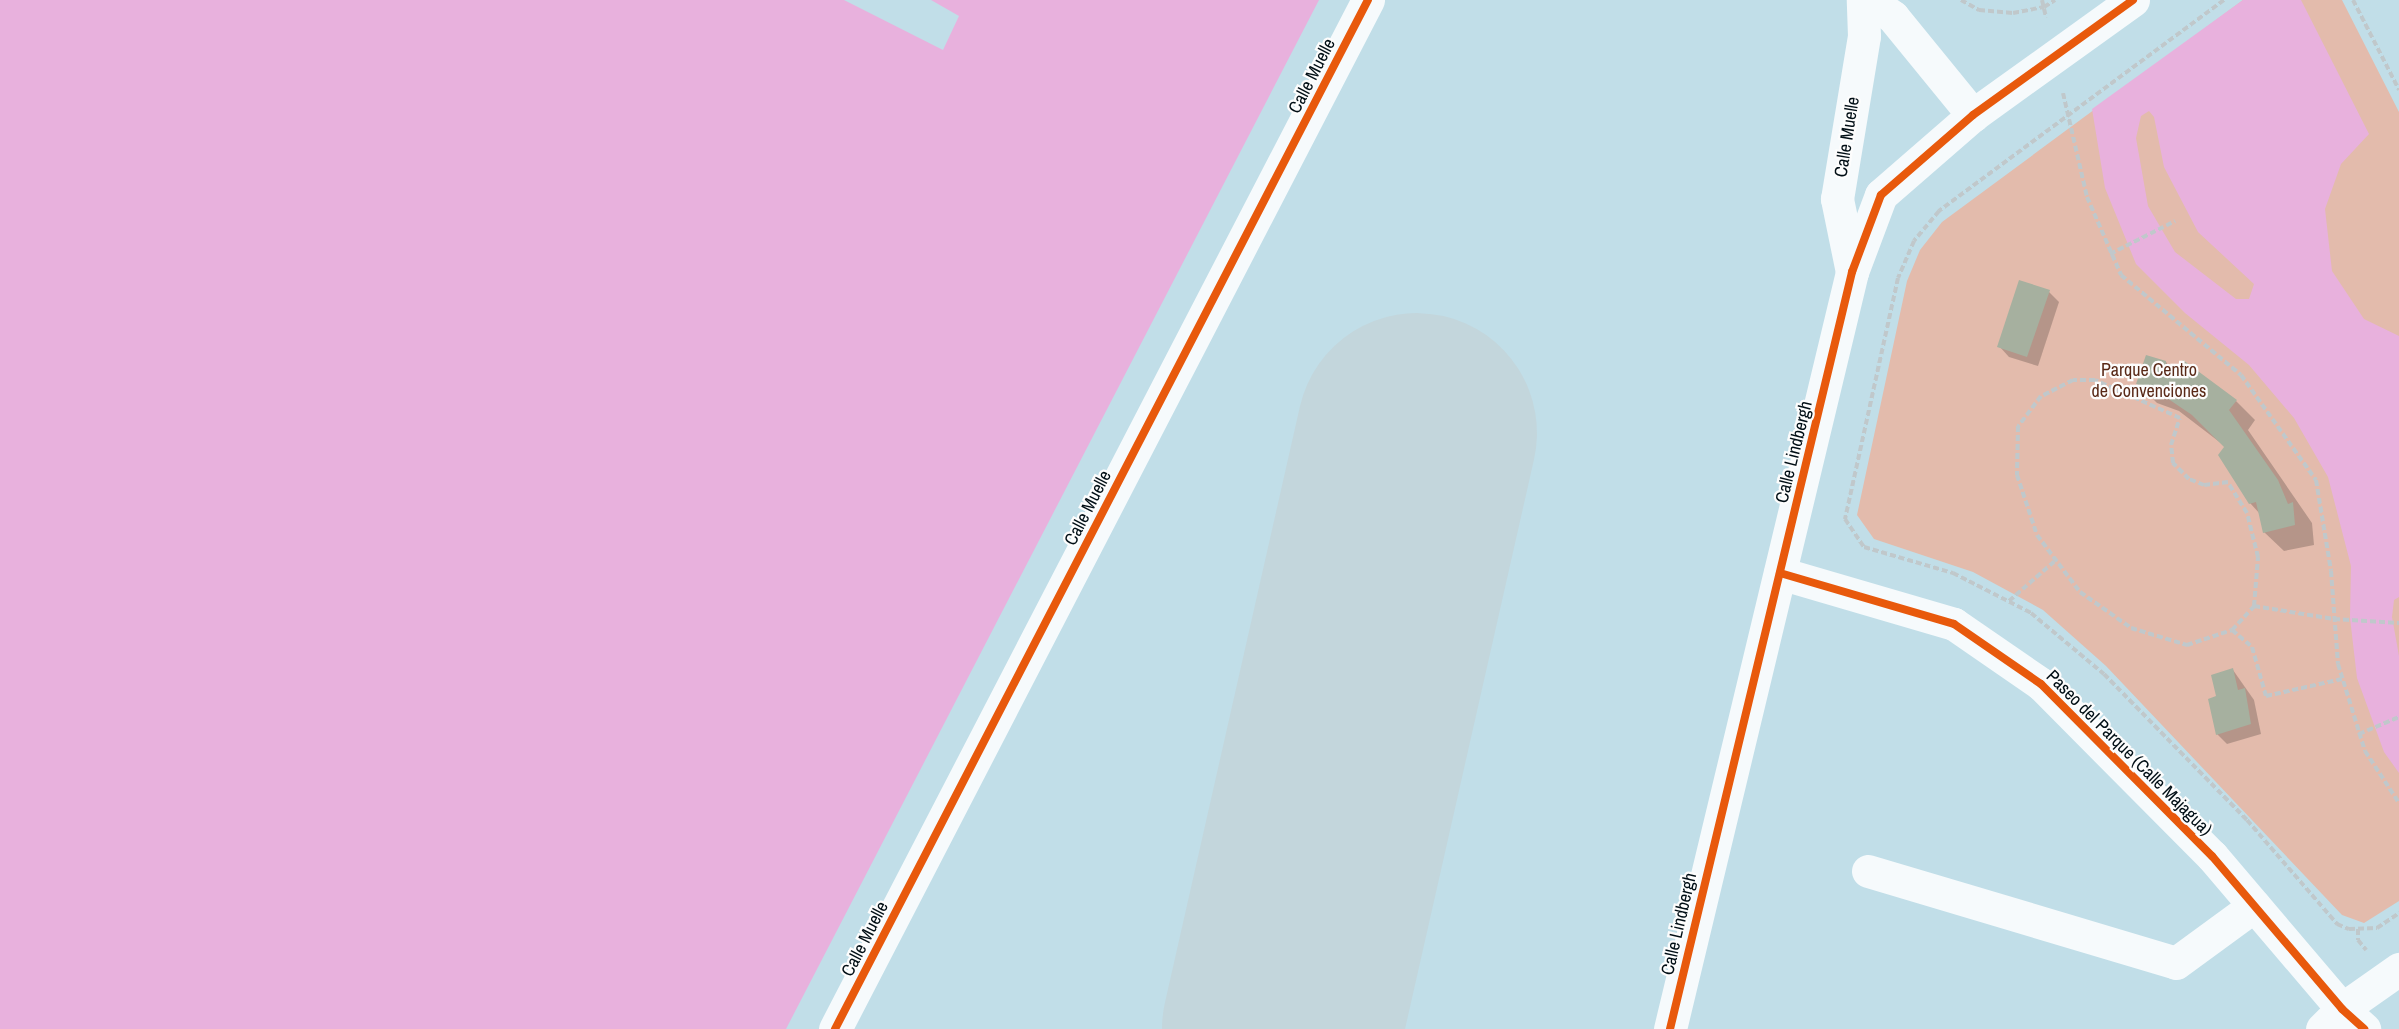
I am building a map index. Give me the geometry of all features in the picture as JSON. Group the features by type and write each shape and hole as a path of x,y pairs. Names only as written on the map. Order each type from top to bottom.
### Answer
{"street":[{"name":"Calle Muelle","path":"835,1029 1368,0"},
{"name":"Calle Muelle","path":"1852,272 1837,199 1863,36 1863,0"},
{"path":"1869,0 1893,17 1973,115"},
{"name":"Calle Lindbergh","path":"1670,1029 1852,272 1881,195 1973,115 2133,0"},
{"name":"Paseo del Parque (Calle Majagua)","path":"1780,573 1954,624 2041,684 2212,856 2254,906 2342,1022"},
{"path":"1868,872 2176,963 2254,906"},
{"path":"2342,1022 2399,969"}],"path":[{"path":"1961,0 1979,10 2013,13 2044,8 2055,0"},
{"path":"2042,0 2087,197 2110,254 2121,274 2241,375 2316,480 2331,571 2334,619 2342,679 2365,751 2399,802"},
{"path":"2224,0 2067,113 1939,211 1914,241 1898,278 1845,519 1864,547 1953,573 2031,613 2104,674 2247,820 2337,924 2349,929 2378,928 2399,913"},
{"path":"2353,0 2399,90"},
{"path":"2110,254 2175,221"},
{"path":"2073,380 2095,380 2160,405 2180,418 2170,445 2173,464 2189,479 2204,485 2228,482 2247,513 2258,557 2254,606 2232,630 2187,645 2131,628 2080,592 2056,560 2037,535 2017,475 2018,426 2041,396 2073,380"},
{"path":"2009,602 2056,560"},
{"path":"2254,606 2334,619 2399,623"},
{"path":"2232,630 2252,647 2266,696 2342,679"},
{"path":"2359,734 2399,717"}],"green space":[{"name":"Parque Centro de Convenciones","path":"2243,0 2342,0 2399,112 2399,901 2364,923 2342,915 2106,666 2043,610 1973,572 1874,539 1857,515 1907,281 1920,250 1942,222"}],"shaded area":[{"path":"0,0 1319,0 786,1029 0,1029"},
{"path":"2243,0 2301,0 2369,134 2341,164 2325,209 2332,271 2364,319 2399,336 2399,597 2394,600 2392,617 2399,656 2399,773 2384,752 2357,678 2350,618 2351,566 2328,477 2294,418 2249,365 2185,313 2136,264 2105,188 2092,109","holes":["2149,111 2154,117 2164,167 2198,232 2254,284 2249,299 2236,299 2175,252 2148,206 2136,138 2141,116"]}],"pier":[{"path":"844,0 931,0 959,16 943,50"}],"building":[{"path":"2019,280 2050,290 2027,357 1997,347"},
{"path":"2146,355 2166,361 2166,366 2174,372 2183,360 2237,400 2229,410 2278,480 2288,504 2293,502 2295,525 2263,533 2256,502 2249,504 2218,455 2224,447 2192,415 2158,392 2136,384"},
{"path":"2233,668 2238,690 2245,688 2251,724 2216,735 2208,699 2216,696 2211,675"}],"runway":[{"path":"1282,1029 1417,433"}],"cycle path":[{"path":"835,1029 1368,0"},
{"path":"1670,1029 1852,272 1881,195 1973,115 2133,0"},
{"path":"1780,573 1954,624 2041,684 2212,856 2342,1009 2364,1029"}]}
